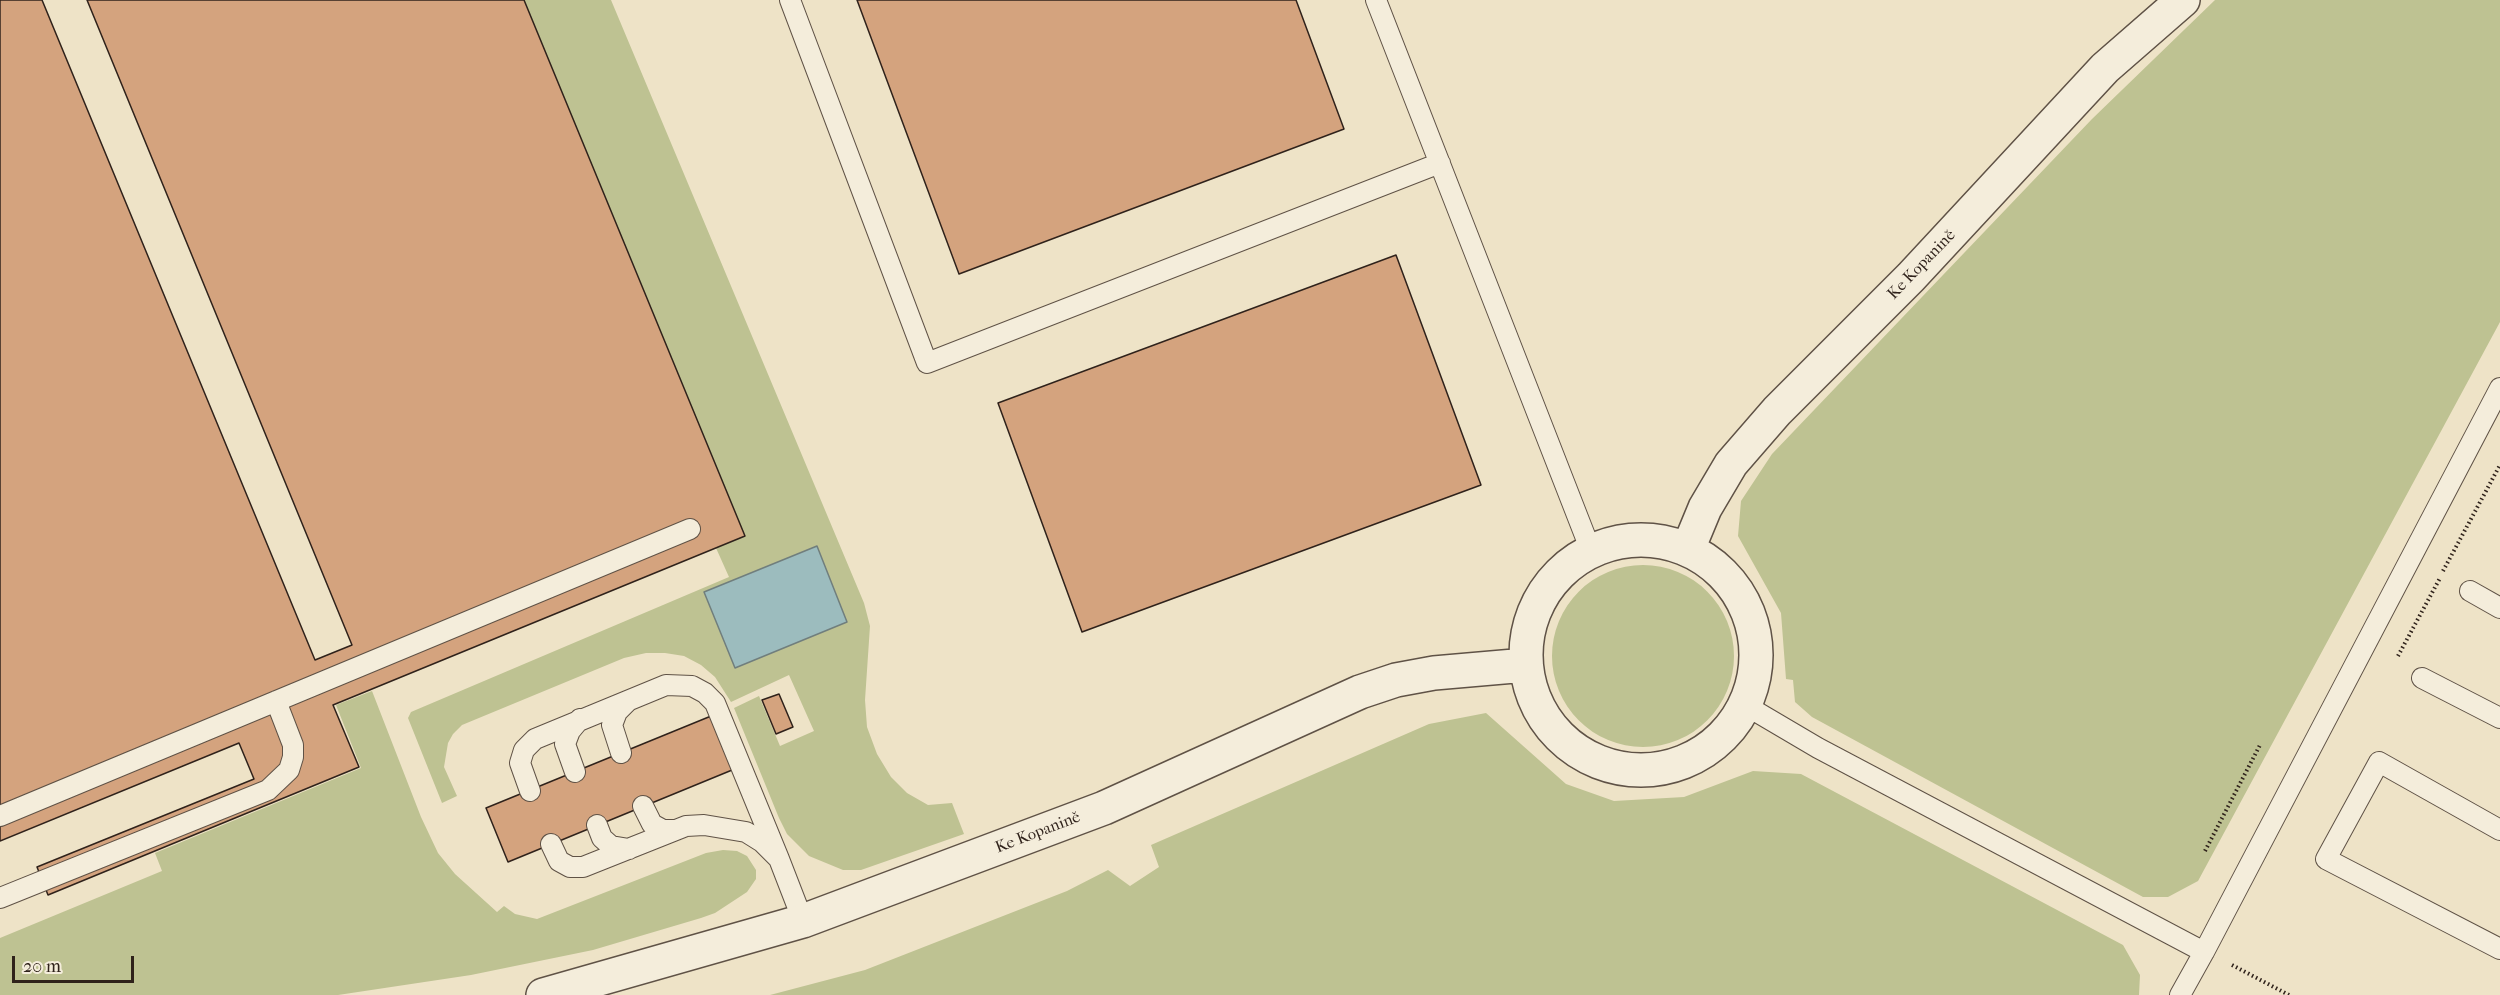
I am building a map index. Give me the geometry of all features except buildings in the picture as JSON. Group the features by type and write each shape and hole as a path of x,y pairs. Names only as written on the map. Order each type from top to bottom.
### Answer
{"street":[{"name":"Ke Kopanině","path":"1688,549 1705,508 1731,464 1777,411 1911,277 2105,68 2183,0"},
{"path":"1649,540 1688,549 1708,560 1725,575 1749,614 1755,637 1756,659 1752,683 1744,705 1719,740 1702,753 1661,768 1619,768 1580,752 1549,724 1531,686 1526,665 1530,623 1546,590 1564,569 1591,550 1617,542 1649,540"},
{"name":"Ke Kopanině","path":"543,995 803,921 1104,808 1360,692 1396,680 1434,673 1526,665"}],"lane":[{"path":"790,0 927,363 1440,163"},
{"path":"1376,0 1591,550"},
{"path":"2181,995 2500,388"},
{"path":"0,816 690,529"},
{"path":"2470,591 2500,608"},
{"path":"2422,678 2500,718"},
{"path":"530,791 520,763 524,750 535,739 666,685 692,686 705,693 715,703 803,921"},
{"path":"0,898 268,790 289,770 293,745 276,701"},
{"path":"621,753 612,725 617,712 628,701"},
{"path":"1744,705 1828,753 2204,952"},
{"path":"575,772 565,744 570,731 580,720"},
{"path":"2500,830 2379,762 2326,859 2500,948"},
{"path":"643,806 649,819 657,827 676,830"},
{"path":"597,825 605,842 616,849 629,849"},
{"path":"551,844 560,861 570,867 583,867 676,830 704,825 746,832 762,842 779,859"}],"path":[{"path":"2205,851 2259,745"},
{"path":"2232,964 2289,995"}],"green space":[{"path":"524,0 611,0 864,603 870,626 865,700 867,727 877,754 891,777 907,793 928,805 952,803 964,834 861,870 843,870 809,856 787,834 734,708 759,696 780,746 814,731 789,675 731,702 715,677 701,665 684,656 665,653 646,653 624,658 462,725 448,743 444,767 457,796 442,803 408,718 411,712 729,577 716,548 745,536"},
{"path":"2215,0 2500,0 2500,322 2198,881 2168,897 2143,897 1812,717 1795,702 1793,680 1786,679 1781,613 1738,536 1741,501 1772,454 2092,119"},
{"path":"1643,565 1678,572 1694,580 1707,592 1719,605 1727,621 1734,656 1727,691 1719,707 1707,720 1694,732 1678,740 1643,747 1608,740 1592,732 1579,720 1567,707 1559,691 1552,656 1559,621 1567,605 1579,592 1592,580 1608,572"},
{"path":"372,691 421,817 438,853 455,874 497,912 504,906 515,914 537,919 706,853 723,850 737,851 747,856 756,870 756,879 747,892 715,913 701,918 593,950 471,975 338,995 0,995 0,938 162,871 155,853 361,768 336,705"},
{"path":"1486,713 1566,784 1614,801 1684,797 1753,771 1801,774 2123,945 2140,975 2139,995 770,995 865,970 1067,891 1108,870 1130,886 1159,867 1151,845 1429,724"}],"water":[{"path":"817,546 847,622 735,668 704,592"}]}
